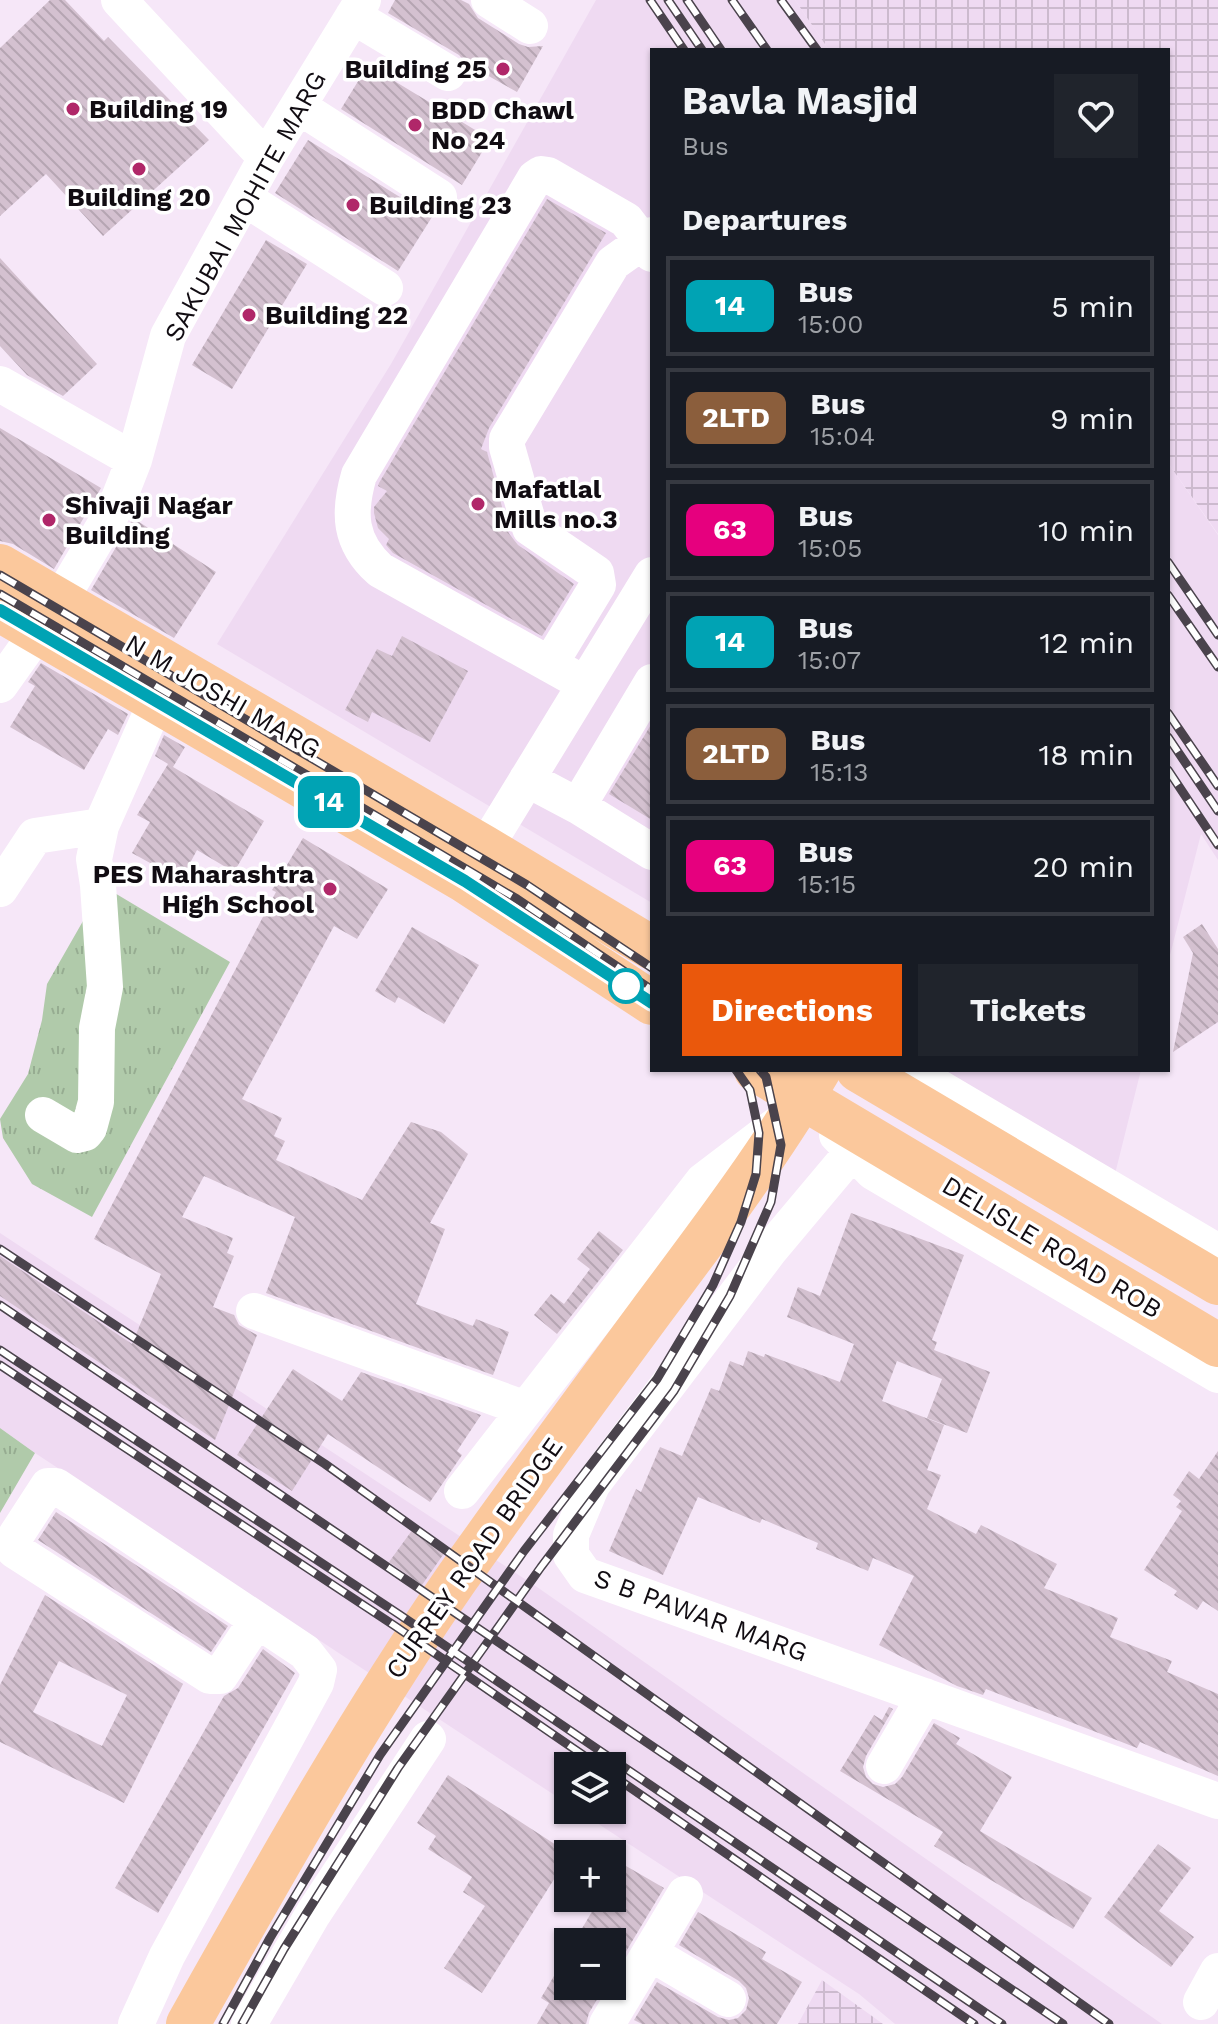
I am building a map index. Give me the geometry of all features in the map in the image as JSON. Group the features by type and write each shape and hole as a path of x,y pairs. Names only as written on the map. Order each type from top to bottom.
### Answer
{"main road":[{"name":"N M JOSHI MARG","path":"0,566 48,617 156,702 475,864 650,947"},
{"name":"N M JOSHI MARG","path":"0,610 48,617 475,864 650,1001"},
{"path":"760,1072 805,1094"},
{"name":"DELISLE ROAD ROB","path":"863,1072 901,1086 1218,1283"},
{"name":"DELISLE ROAD ROB","path":"805,1094 870,1150 1218,1345"},
{"name":"CURREY ROAD BRIDGE","path":"188,2024 311,1805 368,1712 447,1593 573,1416 763,1161 805,1094"}],"street":[{"path":"119,0 266,158"},
{"path":"489,0 530,26"},
{"path":"369,11 448,73"},
{"name":"SAKUBAI MOHITE MARG","path":"0,685 48,617 116,506 134,460 168,336 298,106 369,11"},
{"path":"298,106 439,197"},
{"path":"550,664 598,585 599,578 530,528 507,439 613,263 649,243 626,220 548,175 541,174 535,178 359,475 351,516 354,530 370,561 380,570 585,684"},
{"path":"244,198 385,288"},
{"path":"0,384 134,460"},
{"path":"475,864 650,578"},
{"path":"578,806 650,685"},
{"path":"43,1115 77,1135 89,1128 96,1102 97,1028 105,987 100,899 94,859 101,826 156,702"},
{"path":"527,779 650,851"},
{"path":"0,889 35,836 101,826"},
{"path":"901,1086 928,1081 1218,1252"},
{"path":"462,1491 703,1181 805,1094"},
{"path":"870,1150 873,1172 1218,1375"},
{"name":"S B PAWAR MARG","path":"870,1150 770,1250 592,1485 571,1535 571,1555 585,1575 1218,1801"},
{"path":"254,1311 526,1409"},
{"path":"136,2024 167,1956 316,1683 319,1670 315,1661 257,1620 56,1486 48,1486 11,1543 14,1550 210,1676 220,1676 257,1620"},
{"path":"884,1766 925,1696"},
{"path":"249,2024 313,1914 428,1739"},
{"path":"607,2024 685,1894"},
{"path":"650,1953 728,1999"}],"shaded area":[{"name":"Mafatlal Mills no.3","path":"596,0 795,0 828,48 650,48 650,902 217,644 391,364"},
{"path":"795,0 1218,0 1218,534 1170,466 1170,48 828,48"},
{"path":"1170,466 1218,535 1218,860 1201,834 1170,955"},
{"path":"935,1072 1140,1072 1114,1178"},
{"path":"0,1233 537,1587 1162,2024 895,2024 859,1994 598,1824 626,1824 626,1752 554,1752 554,1795 0,1428"},
{"path":"822,1980 883,2024 798,2024"}],"green space":[{"path":"103,886 230,962 92,1217 32,1184 3,1138 0,1119 28,1074 42,1020 47,984"},
{"path":"0,1428 35,1453 0,1513"}],"building":[{"path":"50,0 65,0 104,41 108,37 209,140 103,236 46,174 0,216 0,48"},
{"name":"Building 25","path":"395,0 461,0 469,4 478,18 519,44 543,46 517,92 388,13"},
{"name":"BDD Chawl No 24","path":"368,65 490,139 462,185 341,109"},
{"name":"Building 23","path":"308,140 432,217 398,271 275,193"},
{"path":"547,199 606,233 489,428 481,449 487,452 510,535 518,545 574,584 542,636 393,553 386,545 389,539 378,528 374,507 387,491 378,486 379,483"},
{"name":"Building 22","path":"266,240 307,264 232,389 192,365"},
{"path":"0,258 97,364 63,396 27,375 0,346"},
{"name":"Shivaji Nagar Building","path":"0,428 101,488 54,569 13,544 0,541"},
{"path":"133,518 216,572 174,638 91,590"},
{"path":"402,636 468,671 430,742 372,712 368,722 345,710 377,649 392,656"},
{"path":"41,663 128,714 118,735 108,729 84,770 10,727 35,686 28,682"},
{"path":"650,726 650,819 609,794"},
{"path":"164,735 185,747 173,767 155,756"},
{"path":"168,764 264,821 234,872 197,850 181,880 132,853 150,822 137,815"},
{"path":"303,838 388,889 357,939 334,926 242,1099 282,1118 274,1136 285,1141 276,1160 362,1200 411,1122 441,1132 468,1154 430,1223 445,1229 416,1304 473,1326 476,1319 509,1332 493,1375 266,1293 295,1217 204,1176 182,1217 233,1238 227,1253 234,1256 213,1307 234,1315 239,1325 257,1335 215,1440 0,1296 0,1256 132,1344 161,1274 94,1239 276,892 272,890"},
{"path":"1202,924 1218,949 1218,1022 1173,1052 1193,953 1183,937"},
{"path":"412,927 479,965 444,1024 398,997 395,1003 375,991"},
{"path":"851,1213 964,1255 932,1340 937,1342 934,1350 990,1372 967,1433 927,1418 942,1379 897,1361 882,1401 944,1425 927,1470 941,1475 927,1509 976,1534 981,1525 1057,1564 1044,1588 1118,1618 1110,1637 1172,1661 1167,1672 1218,1694 1218,1776 1140,1742 1137,1748 986,1689 983,1695 957,1686 879,1645 914,1576 873,1558 868,1571 816,1549 818,1543 698,1497 663,1575 609,1551 636,1489 641,1492 660,1447 682,1456 711,1388 719,1391 730,1361 743,1366 748,1351 764,1357 765,1354 840,1382 854,1344 787,1317 798,1287 820,1296"},
{"path":"599,1231 623,1250 557,1334 534,1315 551,1294 564,1304 590,1269 577,1259"},
{"path":"293,1369 342,1401 361,1372 481,1415 457,1451 462,1455 430,1502 328,1434 292,1491 237,1455"},
{"path":"1218,1451 1218,1611 1203,1601 1197,1610 1174,1595 1177,1591 1144,1570 1182,1511 1176,1507 1181,1501 1173,1495 1189,1471 1199,1479"},
{"path":"56,1512 228,1626 211,1652 38,1540"},
{"path":"413,1529 445,1552 422,1585 389,1562"},
{"path":"45,1595 183,1684 124,1803 0,1742 0,1685","holes":["59,1661 127,1695 102,1746 33,1712"]},
{"path":"263,1649 295,1673 158,1913 115,1888 224,1696 238,1688"},
{"path":"889,1707 893,1709 866,1756 863,1767 866,1777 873,1784 883,1787 895,1784 934,1723 960,1738 956,1744 1012,1777 980,1831 1092,1898 1073,1929 934,1846 943,1832 840,1771 874,1715 882,1720"},
{"path":"448,1775 554,1844 554,1879 482,1993 444,1968 485,1906 463,1892 472,1877 428,1849 436,1836 417,1823"},
{"path":"1158,1844 1191,1868 1159,1911 1194,1937 1171,1967 1104,1917"},
{"path":"626,1866 664,1888 626,1952 626,1928 582,1928 592,1912 626,1912"},
{"path":"698,1912 766,1952 762,1959 802,1982 777,2024 642,2024 634,2020 657,1982 718,2017 729,2020 738,2018 746,2010 749,1998 746,1988 739,1981 679,1945"},
{"path":"554,1976 554,2000 597,2000 586,2024 537,2024 549,2003 541,1998"}],"railway":[{"path":"650,0 683,48"},
{"path":"668,0 701,48"},
{"path":"687,0 720,48"},
{"path":"732,0 766,48"},
{"path":"781,0 816,48"},
{"path":"1170,565 1218,635"},
{"path":"0,575 527,885 650,967"},
{"path":"0,594 517,899 650,989"},
{"path":"1170,598 1218,667"},
{"path":"1170,716 1218,786"},
{"path":"1170,740 1218,811"},
{"path":"1170,773 1218,845"},
{"path":"223,2024 270,1938 380,1755 524,1551 657,1379 713,1285 741,1222 756,1174 759,1133 750,1090 737,1072"},
{"path":"242,2024 284,1949 398,1768 541,1567 674,1391 730,1296 771,1202 781,1145 766,1077 762,1072"},
{"path":"0,1249 325,1464 1109,2024"},
{"path":"0,1305 1063,2024"},
{"path":"0,1350 400,1615 1002,2024"},
{"path":"0,1365 395,1626 579,1752"},
{"path":"626,1785 974,2024"}],"bus line":[{"name":"14","path":"0,610 465,881 650,1002"}],"place":[{"name":"Building 25","path":"503,69"},
{"name":"Building 19","path":"73,109"},
{"name":"BDD Chawl No 24","path":"415,125"},
{"name":"Building 20","path":"139,169"},
{"name":"Building 23","path":"353,205"},
{"name":"Building 22","path":"249,315"},
{"name":"Mafatlal Mills no.3","path":"478,504"},
{"name":"Shivaji Nagar Building","path":"49,520"},
{"name":"PES Maharashtra High School","path":"330,889"}]}
